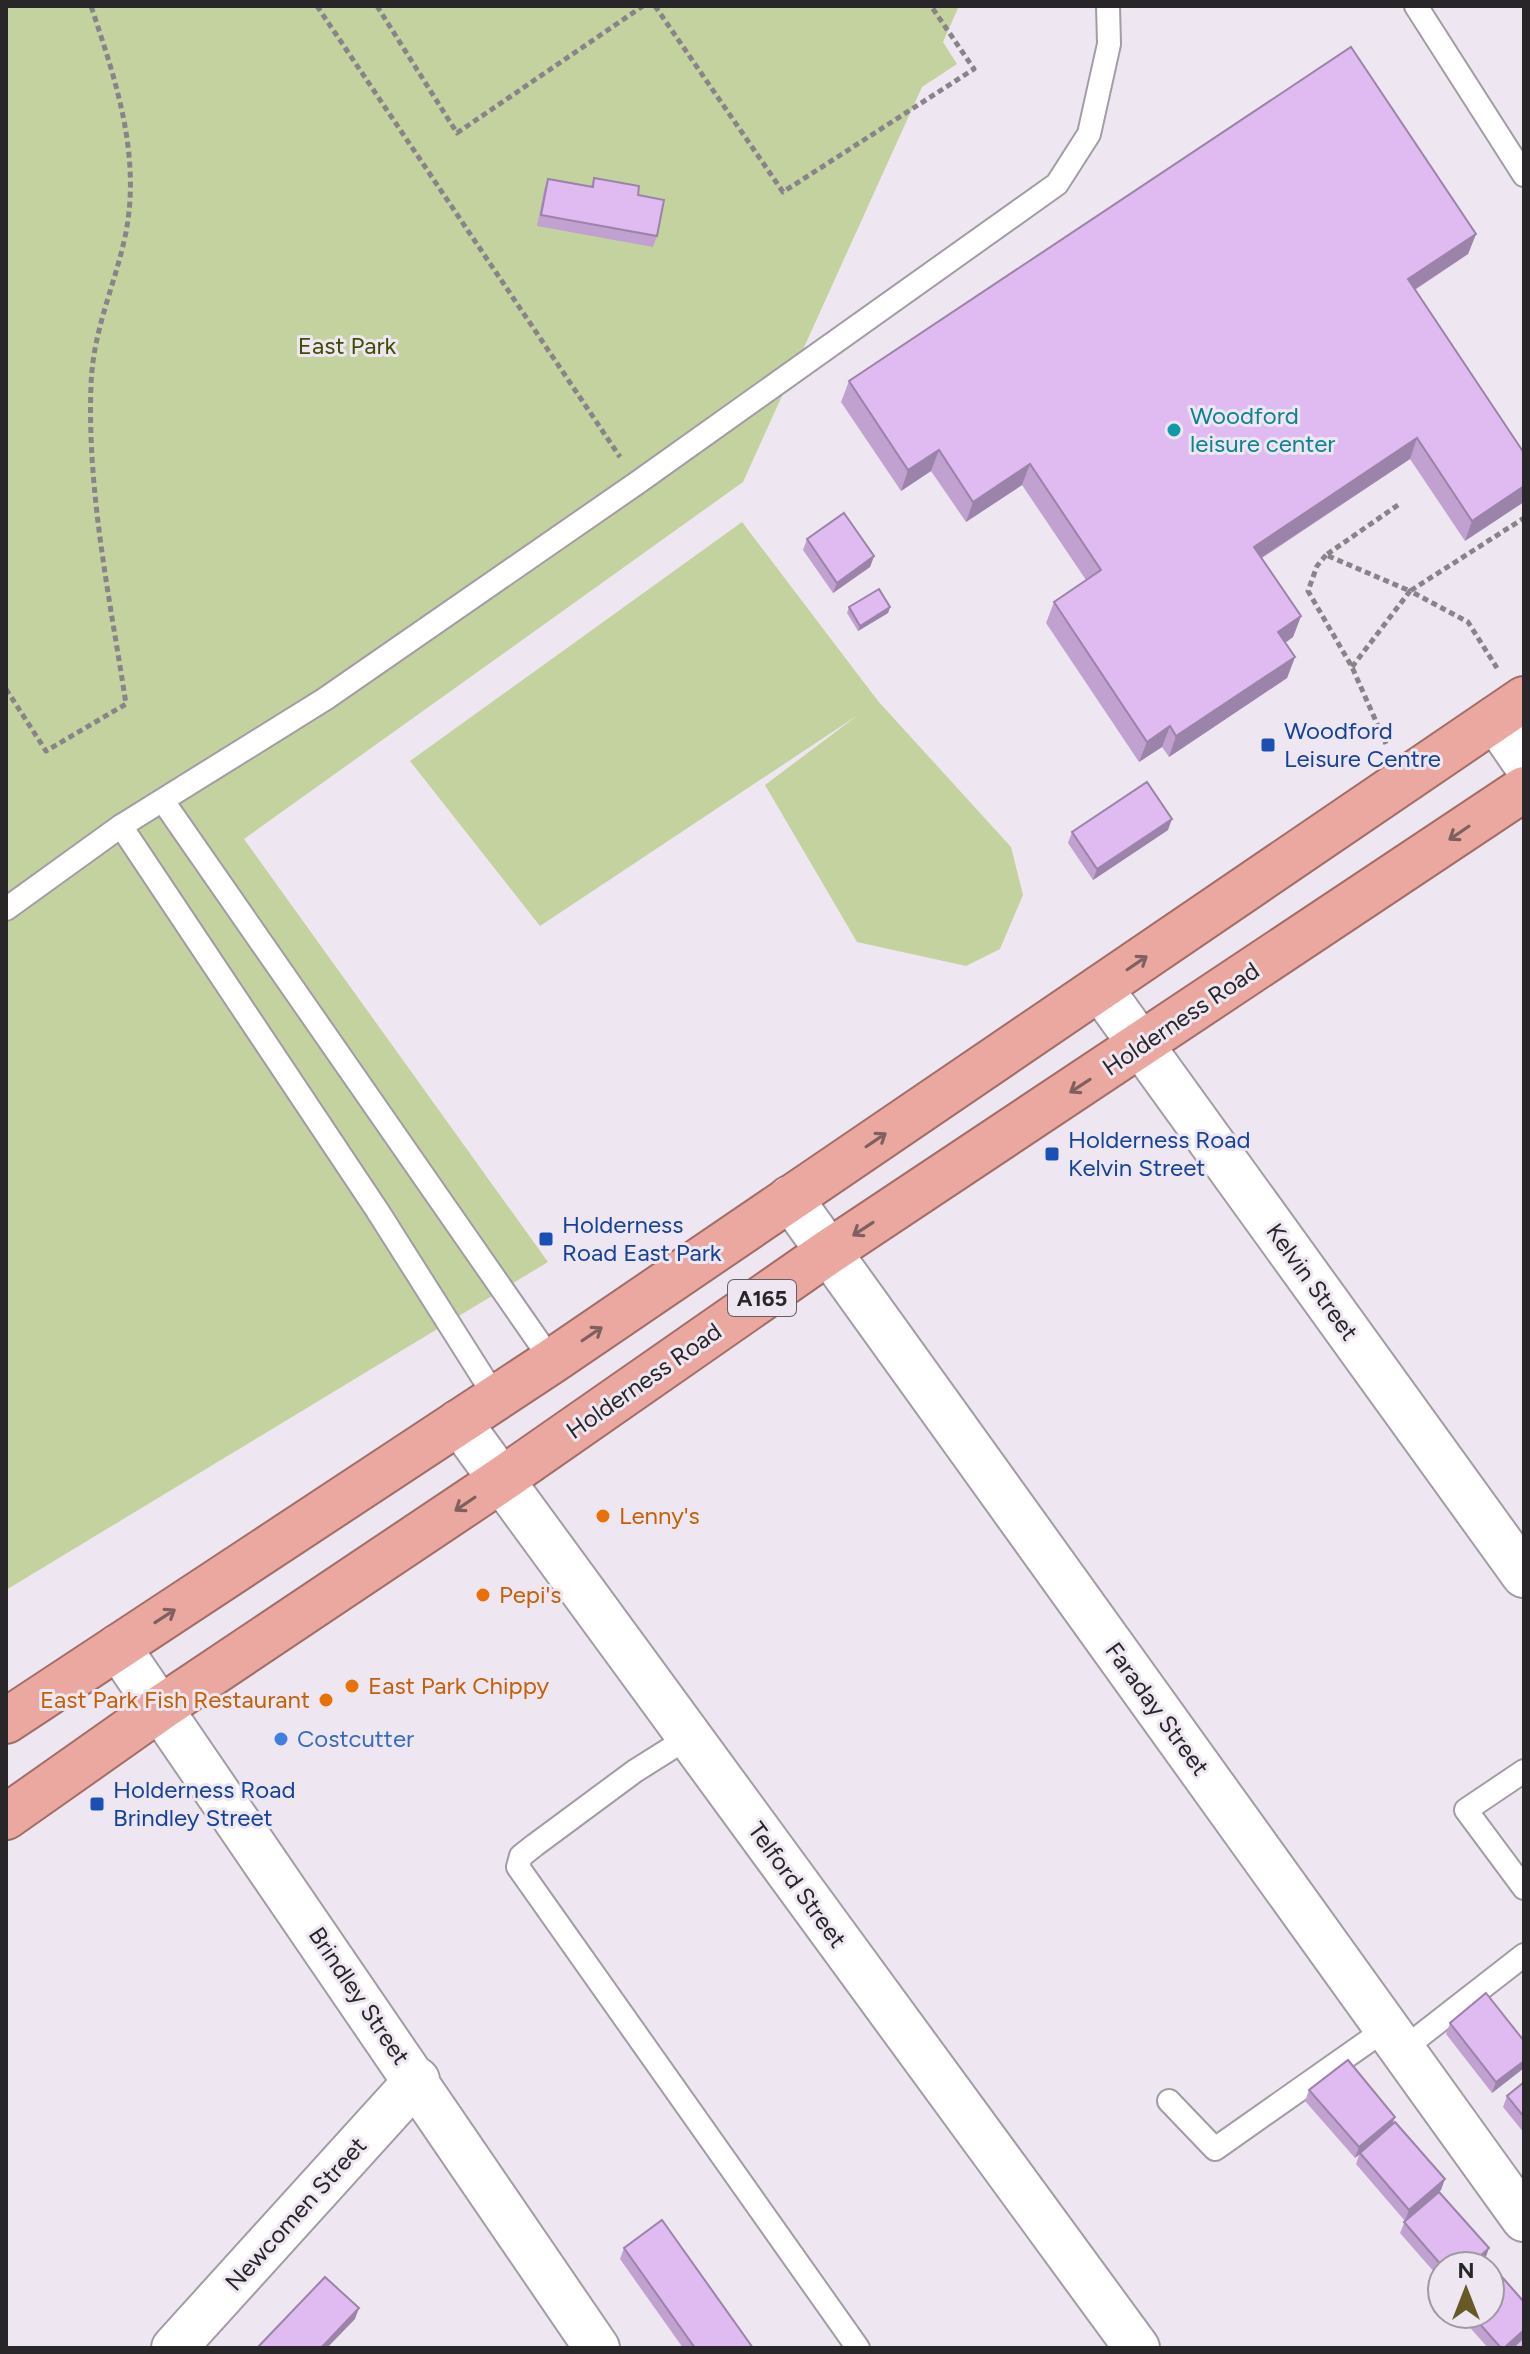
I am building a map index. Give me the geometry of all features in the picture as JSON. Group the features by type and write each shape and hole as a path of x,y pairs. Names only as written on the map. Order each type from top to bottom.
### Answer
{"highway":[{"name":"A165","path":"6,1721 552,1361 1513,707"},
{"name":"Holderness Road","path":"6,1817 162,1707 501,1480 827,1253 1524,789"}],"street":[{"path":"1513,707 1524,761"},
{"name":"Kelvin Street","path":"1100,988 1524,1575"},
{"name":"Faraday Street","path":"790,1198 1524,2219"},
{"name":"Telford Street","path":"459,1422 1137,2348"},
{"name":"Brindley Street","path":"118,1647 417,2080 597,2348"},
{"name":"Newcomen Street","path":"174,2348 417,2080"}],"lane":[{"path":"6,909 121,826 325,699 637,483 1057,184 1089,134 1109,44 1108,6"},
{"path":"1416,6 1524,175"},
{"path":"163,801 552,1361"},
{"path":"121,826 377,1210 496,1398"},
{"path":"689,1737 635,1771 535,1845 521,1856 518,1867 858,2348"},
{"path":"1524,1771 1466,1810 1524,1888"},
{"path":"1169,2101 1215,2149 1395,2039 1524,1955"}],"path":[{"path":"6,689 46,751 126,704 100,532 90,437 91,381 96,342 107,293 125,239 131,197 129,145 119,91 91,6"},
{"path":"317,6 637,483"},
{"path":"377,6 457,133 643,6"},
{"path":"655,6 783,192 974,69 931,6"},
{"path":"1398,505 1326,555 1317,566 1308,591 1352,667 1403,781"},
{"path":"1352,667 1410,591 1524,518"},
{"path":"1326,555 1410,591 1468,622 1513,707"}],"green space":[{"name":"East Park","path":"6,6 959,6 943,42 957,64 922,87 743,482 244,839 548,1262 6,1590"},
{"path":"742,522 878,701 1011,847 1023,895 1000,949 966,966 857,942 765,785 858,715 540,926 410,761"}],"building":[{"name":"Woodford leisure center","path":"1351,47 1476,234 1408,279 1524,453 1524,486 1472,521 1417,438 1254,547 1301,616 1278,632 1295,657 1176,736 1170,726 1147,742 1054,602 1101,570 1030,464 973,502 939,450 908,470 849,381"},
{"path":"594,178 639,186 638,195 664,200 657,236 541,215 548,179 593,187"},
{"path":"844,513 874,556 837,583 807,539"},
{"path":"879,589 890,607 860,626 849,607"},
{"path":"1147,782 1172,819 1097,869 1072,832"},
{"path":"1486,1993 1524,2041 1524,2061 1496,2082 1450,2023"},
{"path":"1348,2060 1395,2117 1359,2147 1309,2090"},
{"path":"1524,2082 1524,2117 1507,2096"},
{"path":"1395,2122 1445,2179 1409,2210 1360,2153"},
{"path":"1439,2192 1489,2248 1428,2250 1404,2222"},
{"path":"662,2220 753,2348 695,2348 624,2248"},
{"path":"325,2277 359,2308 321,2348 257,2348"},
{"path":"1506,2282 1524,2302 1524,2330 1501,2348 1485,2330 1506,2330"},
{"path":"1524,2337 1524,2348 1512,2348"}],"place":[{"name":"Woodford leisure center","path":"1174,430"},
{"name":"Woodford Leisure Centre","path":"1268,745"},
{"name":"Holderness Road Kelvin Street","path":"1052,1154"},
{"name":"Holderness Road East Park","path":"546,1239"},
{"name":"Lenny's","path":"603,1516"},
{"name":"Pepi's","path":"483,1595"},
{"name":"East Park Chippy","path":"352,1686"},
{"name":"East Park Fish Restaurant","path":"326,1700"},
{"name":"Costcutter","path":"281,1739"},
{"name":"Holderness Road Brindley Street","path":"97,1804"}]}
